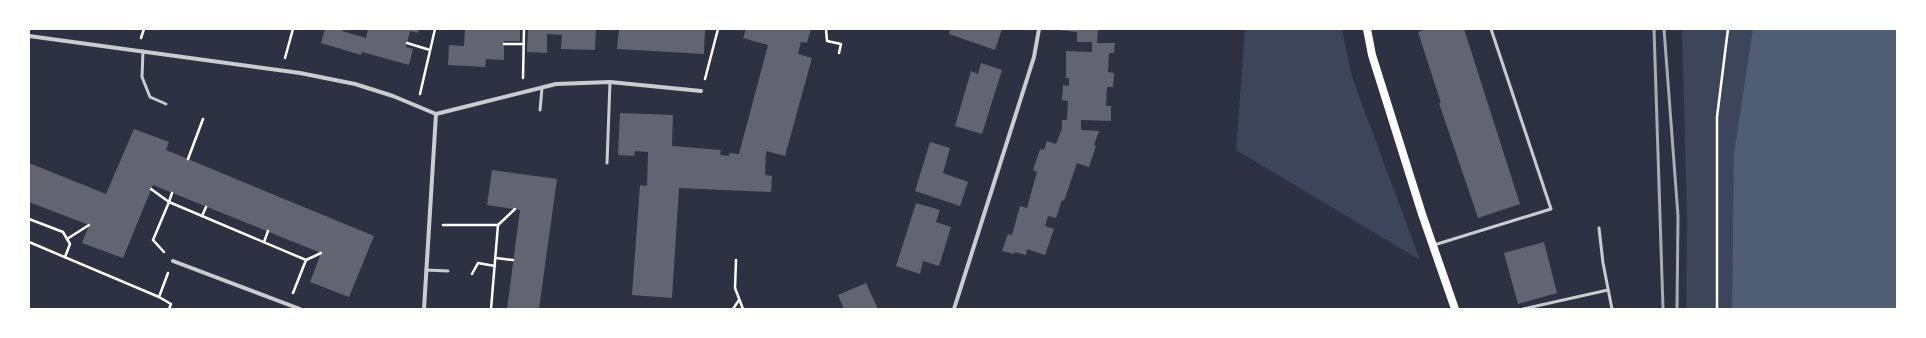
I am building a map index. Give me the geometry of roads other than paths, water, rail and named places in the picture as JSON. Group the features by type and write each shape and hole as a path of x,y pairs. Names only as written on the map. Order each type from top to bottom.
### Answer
{"main road":[{"path":"1367,29 1372,55 1432,245 1455,309"}],"street":[{"path":"954,309 1034,57 1039,29"},
{"path":"29,36 282,70 355,84 393,96 436,114 556,84 610,82 701,91"},
{"path":"424,309 436,114"},
{"path":"173,261 300,309"}],"lane":[{"path":"1432,245 1551,209 1491,29"},
{"path":"143,51 142,77 150,97 166,104"},
{"path":"607,163 610,82"},
{"path":"540,110 542,88"},
{"path":"1599,228 1612,309"},
{"path":"426,270 448,271"},
{"path":"1522,309 1608,290"}],"railway":[{"path":"1654,29 1663,309"},
{"path":"1664,29 1678,216 1677,309"}]}
